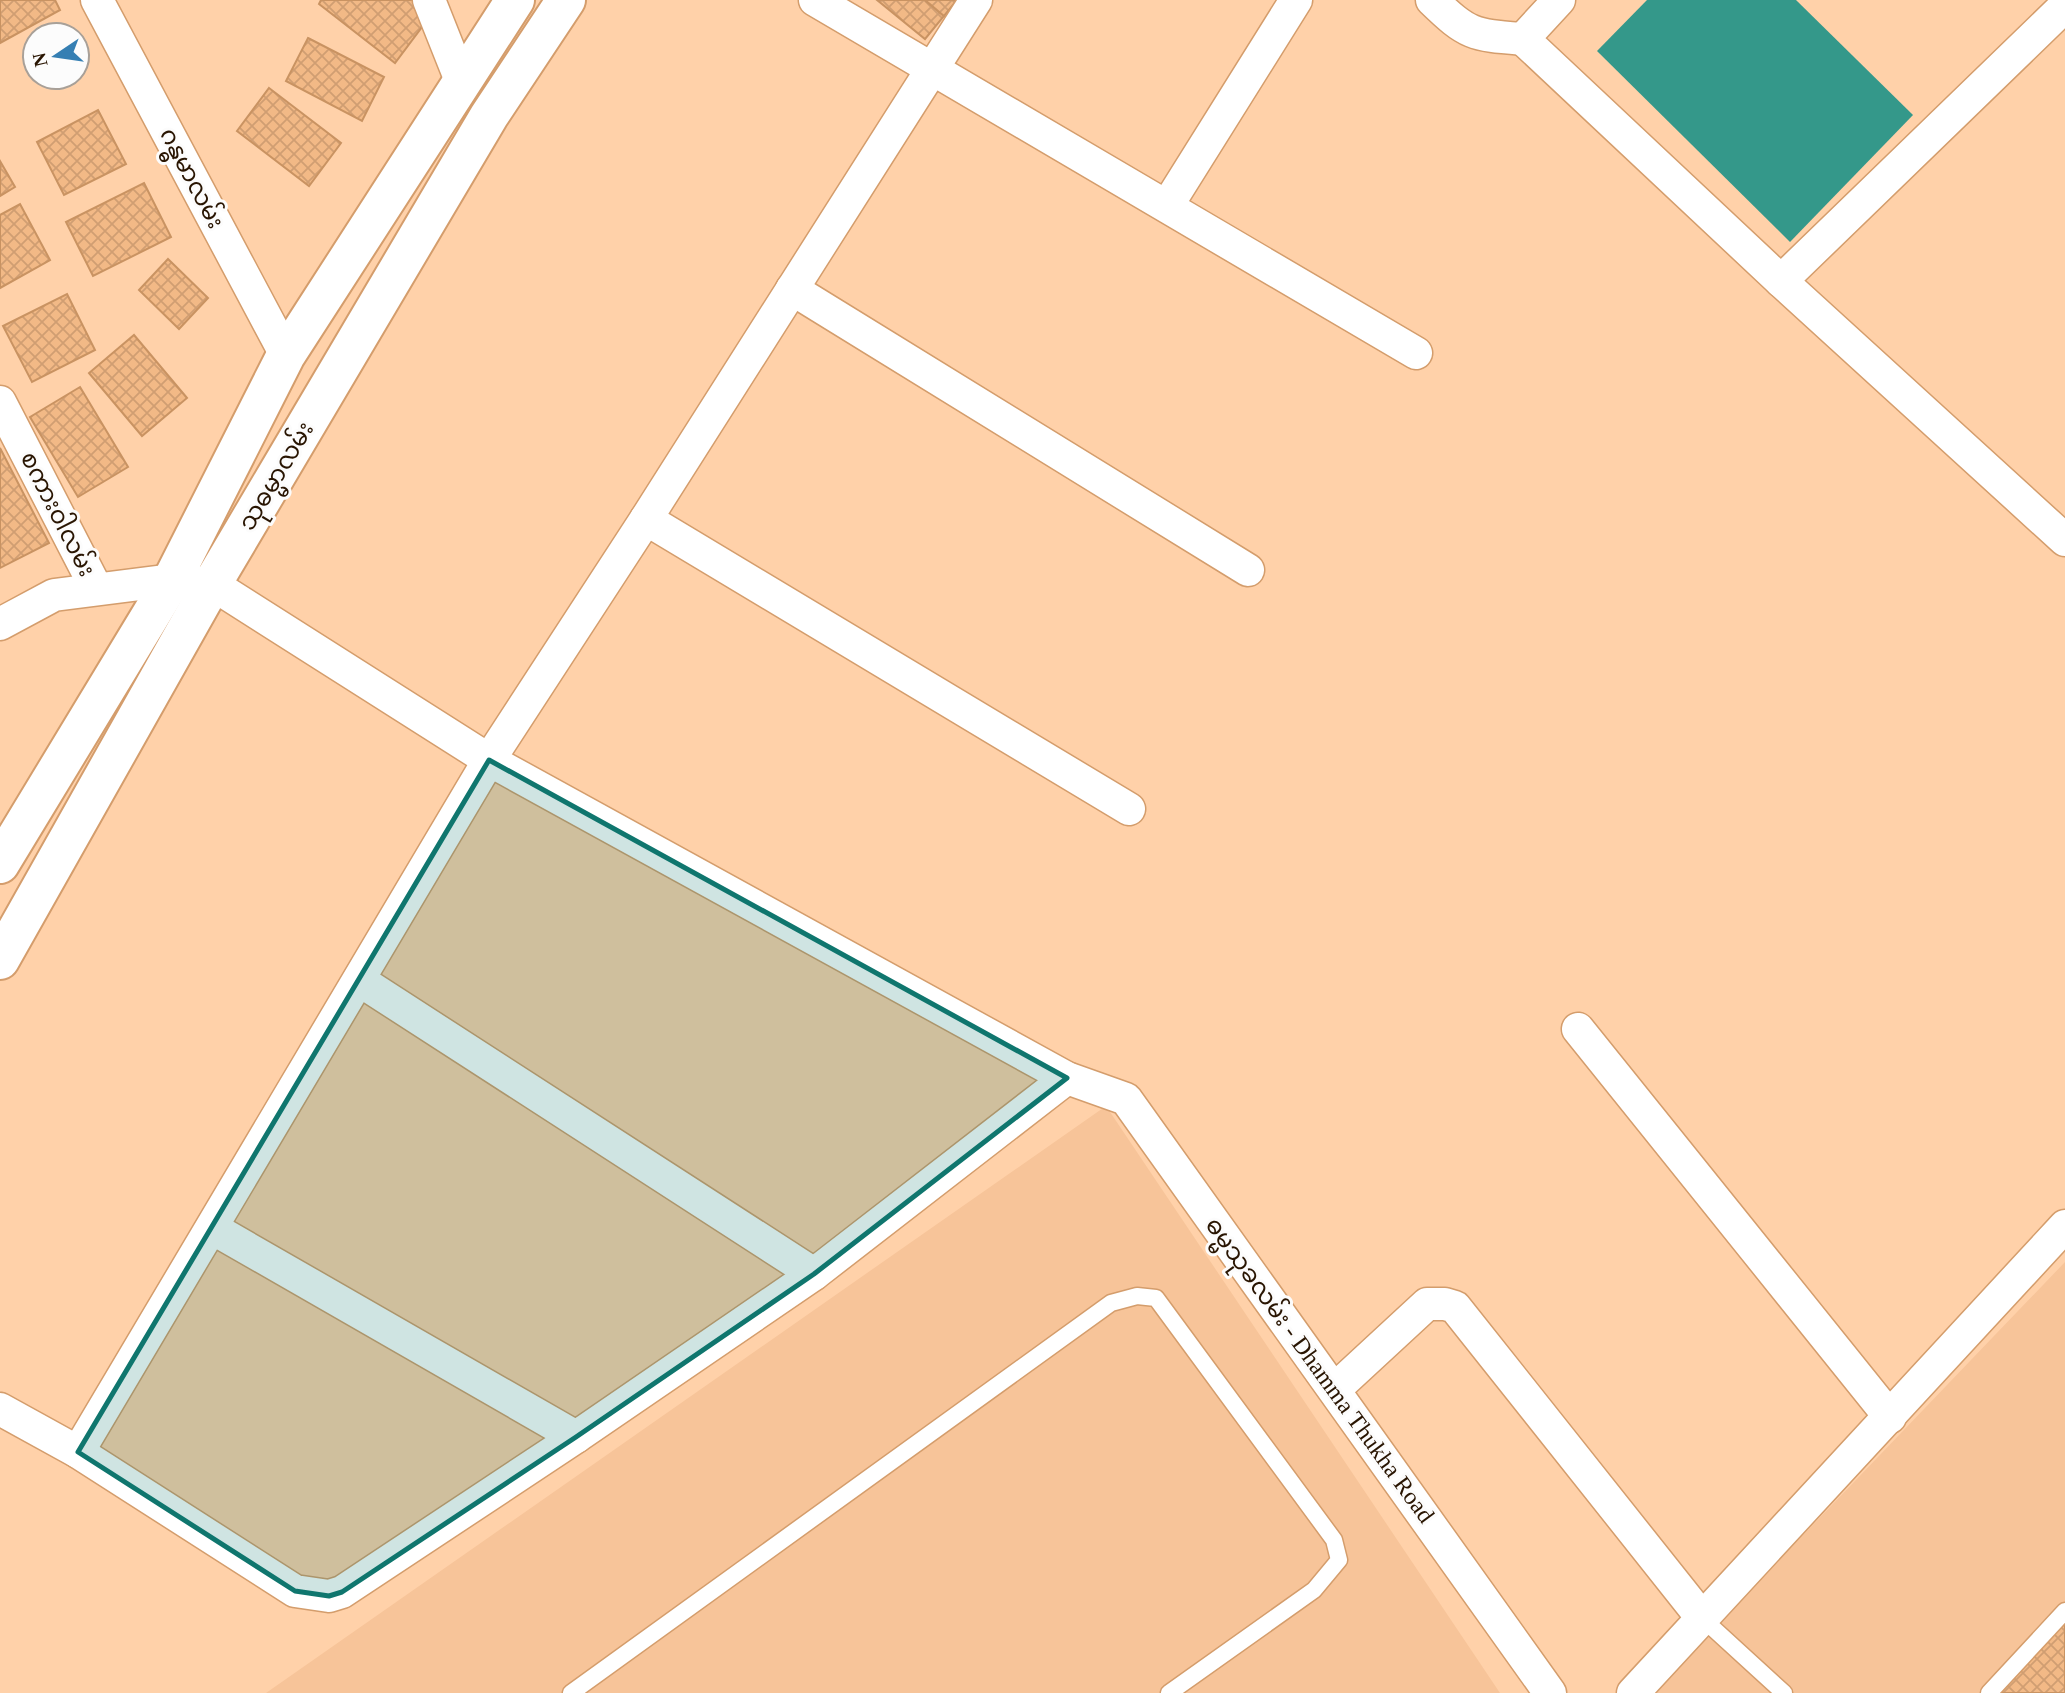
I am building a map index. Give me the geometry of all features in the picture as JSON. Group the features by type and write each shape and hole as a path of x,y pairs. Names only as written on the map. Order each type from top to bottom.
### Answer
{"main road":[{"name":"သုဓမ္မာလမ်း","path":"0,864 172,580 286,355 515,0"},
{"name":"သုဓမ္မာလမ်း","path":"0,960 212,584 489,116 566,0"}],"street":[{"name":"ဂန္ဓမာလမ်း","path":"97,0 286,355"},
{"path":"429,0 462,83"},
{"path":"815,0 1416,353"},
{"path":"78,1452 489,760 646,519 976,0"},
{"path":"1167,205 1296,0"},
{"path":"1432,0 1465,30 1485,36 1523,39 1781,281 2065,540"},
{"path":"1523,39 1559,0"},
{"path":"1781,281 2058,27"},
{"path":"792,289 1248,570"},
{"name":"စကားဝါလမ်း","path":"0,402 96,589"},
{"path":"646,519 1129,809"},
{"path":"0,624 54,595 172,580 212,584"},
{"name":"ဓမ္မသုခလမ်း - Dhamma Thukha Road","path":"212,584 489,760 1067,1078 1126,1098 1550,1693"},
{"path":"359,979 814,1274"},
{"path":"1578,1029 1889,1417"},
{"path":"0,1409 78,1452 296,1591 329,1597 342,1592 576,1437 814,1274 1067,1078"},
{"path":"1633,1693 2065,1226"},
{"path":"212,1228 576,1437"},
{"path":"1335,1389 1427,1304 1455,1307 1703,1619"}],"lane":[{"path":"571,1693 1111,1303 1137,1296 1156,1298 1334,1540 1339,1560 1314,1590 1169,1693"},
{"path":"1989,1693 2065,1611"},
{"path":"1703,1619 1784,1693"}],"highlighted area":[{"path":"489,760 1067,1078 814,1274 576,1437 342,1592 329,1596 295,1591 78,1452"}],"shaded area":[{"path":"1106,1106 1500,1693 266,1693"},
{"path":"2065,1262 2065,1693 1651,1693 1714,1628"}],"water":[{"path":"1647,0 1796,0 1913,115 1790,242 1597,51"}],"building":[{"path":"0,0 55,0 60,10 40,21 21,21 21,31 0,43"},
{"path":"321,0 414,0 428,19 395,63 319,4"},
{"path":"877,0 925,0 944,16 925,39"},
{"path":"925,0 957,0 944,16"},
{"path":"308,38 384,77 362,121 286,81"},
{"path":"269,88 341,143 309,186 237,131"},
{"path":"98,110 126,164 64,195 37,142"},
{"path":"0,161 15,187 0,196"},
{"path":"144,183 171,237 93,276 66,222"},
{"path":"20,204 50,260 0,288 0,215"},
{"path":"168,259 208,298 179,329 139,290"},
{"path":"67,294 95,350 32,382 3,326"},
{"path":"134,335 187,398 142,436 89,373"},
{"path":"80,387 128,467 78,497 30,417"},
{"path":"0,448 49,543 0,568"},
{"path":"2065,1622 2065,1693 1995,1693"}]}
